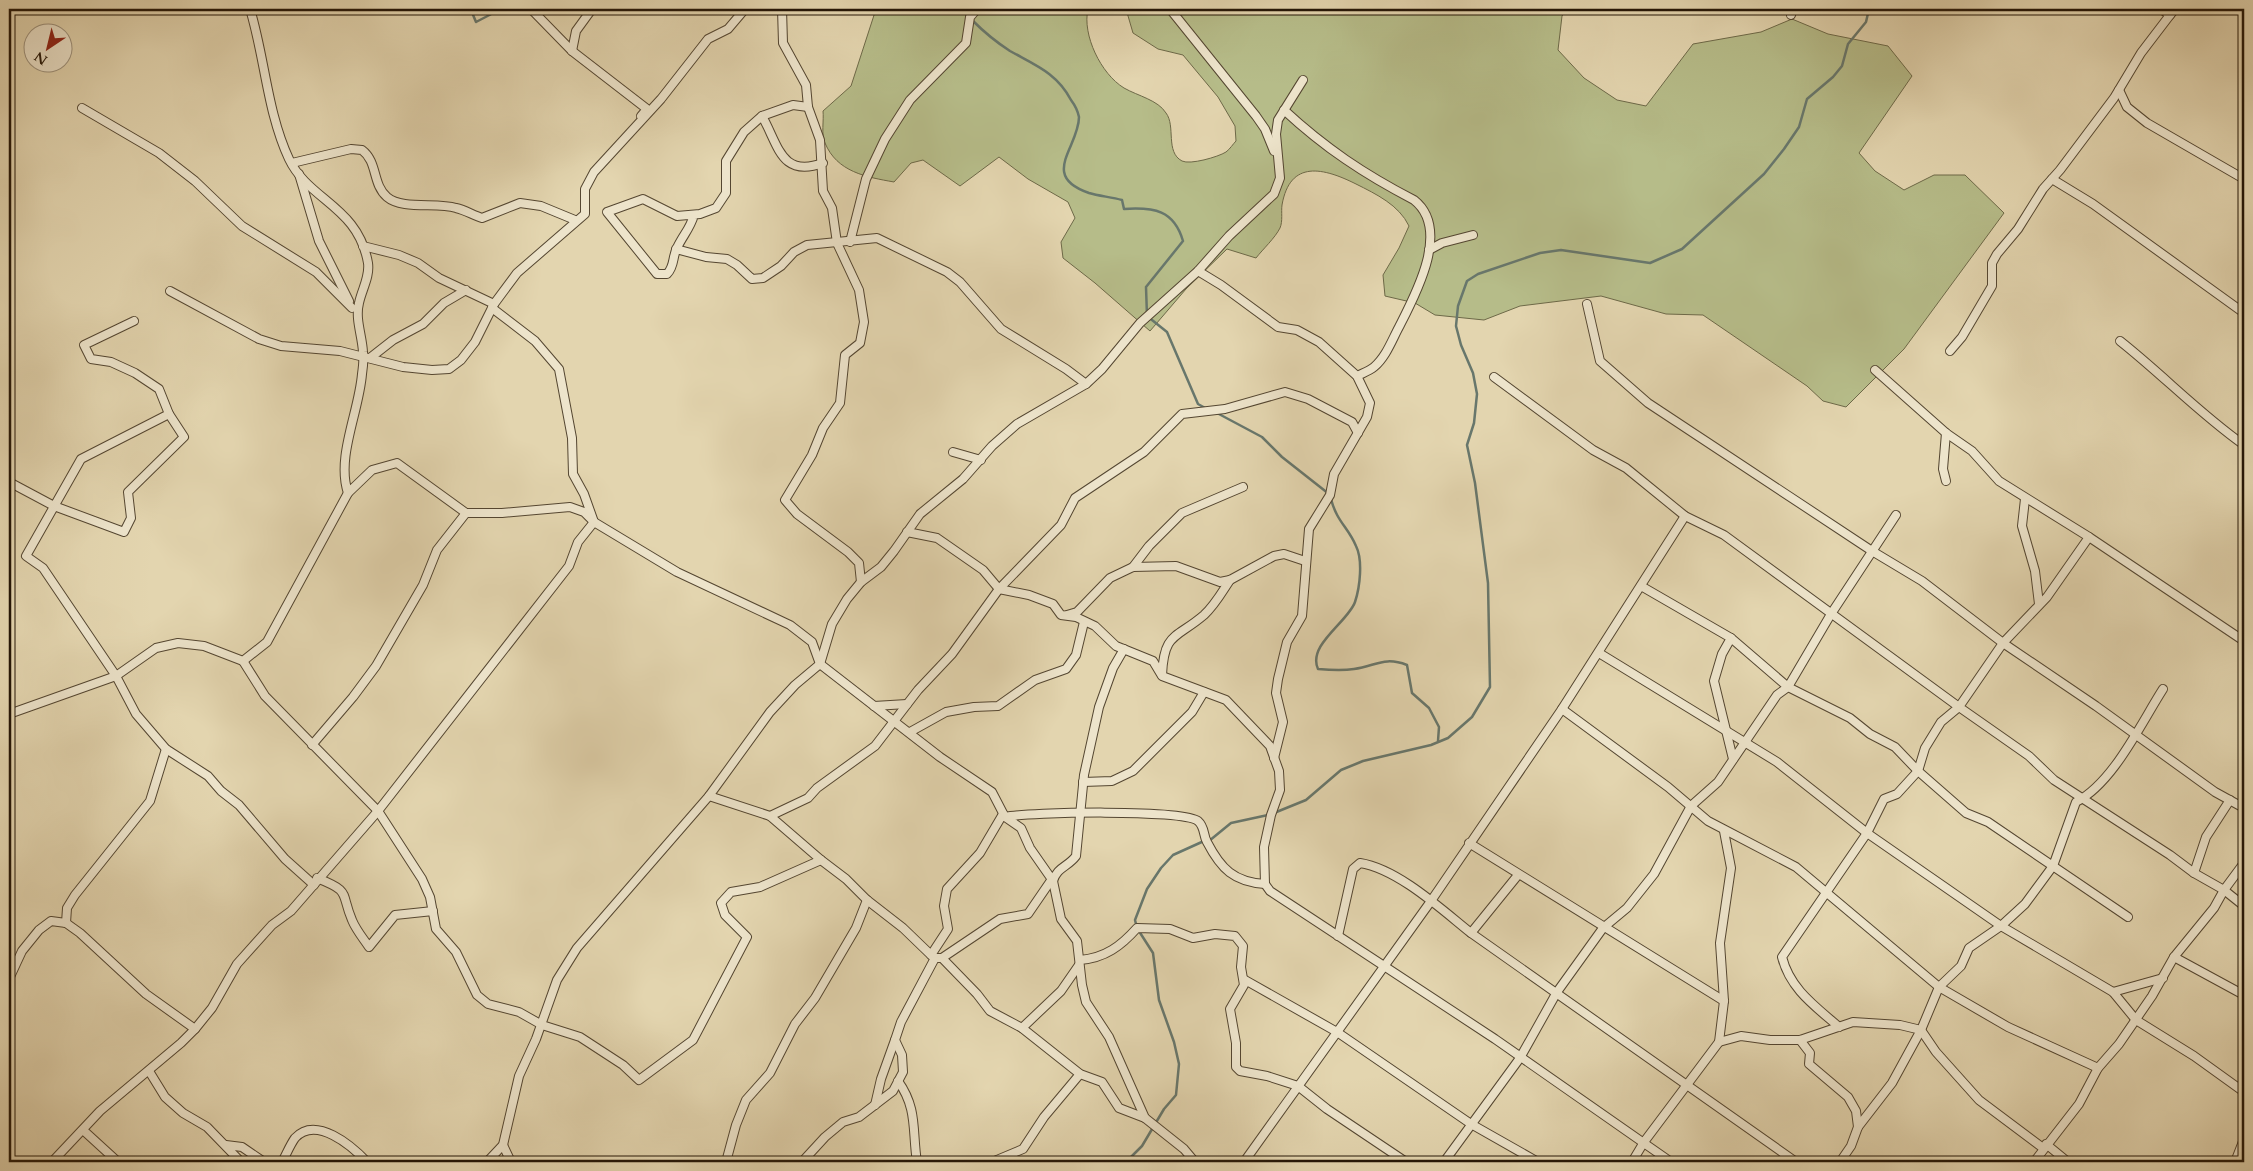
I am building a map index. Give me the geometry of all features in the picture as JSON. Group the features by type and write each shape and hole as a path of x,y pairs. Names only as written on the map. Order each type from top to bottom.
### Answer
{"street":[{"path":"250,9 259,40 271,109 298,174 319,241 358,320 366,358 360,395 351,426 344,480 348,493"},
{"path":"532,9 572,51 647,109 585,189"},
{"path":"572,51 576,31 592,9"},
{"path":"170,291 259,339 281,346 325,349 403,367 432,370 449,369 461,360 475,342 493,306 517,274 575,220 585,214 585,189 594,172 661,99 708,39 728,29 745,9"},
{"path":"782,9 783,43 806,85 808,107 820,140 823,163 823,191 832,208 837,243 859,290 864,322 860,343 845,355 840,403 823,428 812,455 785,500 797,514 848,552 859,563 861,582"},
{"path":"850,242 866,179 885,140 910,100 966,43 970,18 977,9"},
{"path":"1170,9 1256,116 1265,129 1277,157"},
{"path":"1950,351 1962,337 1992,286 1992,263 1997,254 2018,229 2043,189 2119,90 2141,53 2173,12 2161,9"},
{"path":"487,1162 503,1145 514,1092 542,1025 558,980 577,948 709,796 770,712 795,685 820,664 832,624 861,582 881,567 920,514 963,479 992,446 1017,424 1086,384 1102,369 1140,323 1198,271 1229,236 1274,194 1280,178 1276,134 1278,120 1303,80"},
{"path":"2119,90 2127,107 2147,123 2244,179"},
{"path":"694,214 689,230 676,249 672,268 666,274 657,274 607,212 643,199 676,216 694,214 716,208 726,193 726,162 744,132 762,116 793,105 808,107"},
{"path":"82,108 160,153 195,181 242,226 316,272 352,308"},
{"path":"1284,110 1319,142 1343,159 1421,206 1428,216 1429,250 1420,283 1388,349 1375,366 1357,376"},
{"path":"762,116 783,158 797,168 807,169 823,163"},
{"path":"292,163 351,149 362,150 372,161 380,189 388,198 414,204 456,208 482,218 520,203 541,206 575,220"},
{"path":"298,174 340,210 363,246 368,264 366,283 359,303 358,320"},
{"path":"2052,179 2093,204 2244,313"},
{"path":"1429,250 1442,243 1473,235"},
{"path":"676,249 706,257 727,259 737,264 752,279 763,278 781,266 794,252 807,245 877,238 947,272 960,282 1001,329 1058,364 1086,384"},
{"path":"363,246 412,260 439,278 466,290 493,306 535,340 559,369 572,438 573,474 584,494 594,522"},
{"path":"1198,271 1221,285 1272,323 1284,329 1298,330 1319,342 1357,376 1370,403 1367,417 1334,474 1330,495 1309,529 1305,561 1305,599 1302,616 1287,642 1278,679 1276,693 1283,722 1277,740 1274,761"},
{"path":"366,358 393,340 423,324 444,304 466,290"},
{"path":"1587,304 1600,361 1648,403 1872,551 1922,581 2003,643 2244,808"},
{"path":"9,482 54,506 124,532 131,518 128,492 184,437 169,414 159,389 135,373 119,366 91,359 84,345 134,321"},
{"path":"2120,341 2152,366 2177,392 2204,411 2217,426 2244,445"},
{"path":"1875,370 1946,433 1972,451 1999,481 2088,537 2244,641"},
{"path":"1494,377 1593,450 1626,468 1686,516 1724,535 2029,756 2054,780 2170,855 2194,873 2224,890 2244,906"},
{"path":"770,816 808,798 826,780 864,756 875,746 907,704 952,654 999,589 1061,525 1075,498 1144,452 1182,414 1225,409 1285,392 1308,399 1352,422 1358,433"},
{"path":"169,414 81,458 26,556 43,568 116,676 136,714 166,749 208,776 221,791 239,806 285,859 316,882 331,884 344,893 353,924 369,947 395,915 433,911"},
{"path":"1946,433 1943,469 1946,481"},
{"path":"953,452 981,460"},
{"path":"243,661 267,642 348,493 372,470 398,463 466,513 502,513 570,507 584,512 594,522 676,572 790,625 812,642 820,664 940,757 992,792 1004,816 1022,828 1030,848 1053,880 1060,919 1078,941 1086,1002 1109,1037 1145,1118"},
{"path":"1134,567 1149,546 1182,514 1243,487"},
{"path":"2025,499 2022,526 2035,571 2039,604"},
{"path":"312,745 353,697 376,666 423,585 437,550 466,513"},
{"path":"1444,1162 1520,1058 1557,992 1603,928 1627,908 1654,874 1691,806 1718,782 1777,695 1788,687 1831,614 1896,515"},
{"path":"1244,1162 1384,967 1562,709 1686,516"},
{"path":"52,1162 100,1111 149,1071 195,1029 212,1008 237,964 316,882 378,811 569,566 578,542 594,522"},
{"path":"907,532 937,538 983,570 999,589 1029,595 1053,604 1061,615 1076,617 1095,626 1111,642 1152,661 1162,676 1184,682 1231,704 1270,746 1279,772 1280,790 1271,814 1264,848 1265,884 1270,891 1495,1039 1671,1162"},
{"path":"1839,1027 1802,996 1786,974 1782,958 1867,833 1879,814 1884,799 1896,794 1918,771 1925,748 1941,722 1959,707 2003,643 2047,597 2088,537"},
{"path":"1061,615 1077,612 1110,578 1134,567 1176,566 1220,582 1230,580 1274,556 1284,554 1305,561"},
{"path":"1162,676 1163,656 1168,643 1176,634 1202,616 1214,604 1230,580"},
{"path":"1641,586 1731,638 1788,687 1850,718 1870,734 1895,747 1918,771 1966,812 1988,822 2128,917"},
{"path":"910,732 946,712 974,707 998,706 1035,680 1066,669 1076,655 1084,622"},
{"path":"1731,638 1722,654 1714,681 1733,759"},
{"path":"9,714 116,676 156,648 178,643 204,646 243,661 265,696 378,811 422,879 433,911 436,929 456,952 476,995 488,1004 519,1012 542,1025 580,1037 623,1065 639,1080 693,1040 747,937 725,915 721,903 731,892 760,887 821,860"},
{"path":"936,957 1000,919 1028,914 1053,880 1057,871 1076,856 1079,813 1099,707 1113,668 1124,649"},
{"path":"1599,653 1746,741 1812,788 1867,833 2001,926 2113,992 2136,1020 2194,1056 2244,1092"},
{"path":"1840,1162 1851,1146 1858,1128 1892,1083 1921,1030 1939,986 1961,966 1969,948 2001,926 2026,904 2053,866 2076,802 2084,798 2112,772 2134,733 2162,690"},
{"path":"1084,782 1112,781 1133,771 1192,712 1204,692"},
{"path":"874,706 907,704"},
{"path":"1562,709 1724,831 1796,867 1939,986 2008,1027 2098,1068"},
{"path":"66,923 67,908 74,895 150,801 166,749"},
{"path":"709,796 770,816 936,957 977,994 990,1011 1022,1028 1080,1074 1102,1082 1119,1108 1145,1118 1184,1149 1195,1162"},
{"path":"2194,873 2206,837 2230,800"},
{"path":"1004,816 1034,813 1064,815 1079,813 1162,813 1178,815 1198,821 1204,829 1205,840 1224,869 1247,883 1265,884"},
{"path":"875,1105 881,1079 901,1022 936,957 948,929 944,906 947,889 980,853 1004,816"},
{"path":"1632,1162 1644,1142 1719,1042 1724,1001 1720,943 1731,868 1724,831"},
{"path":"1469,843 1603,928 1724,1001"},
{"path":"1338,936 1353,869 1360,863 1371,865 1402,881 1471,933 1796,1162"},
{"path":"2034,1162 2079,1104 2098,1068 2119,1044 2163,978 2174,957 2214,908 2224,890 2244,863"},
{"path":"1471,933 1518,875"},
{"path":"726,1162 736,1125 746,1100 770,1072 795,1024 815,998 856,928 867,900"},
{"path":"9,980 22,951 39,930 51,921 66,923 80,933 146,994 195,1029"},
{"path":"1022,1028 1061,991 1080,963 1099,958 1122,944 1138,928 1170,929 1194,938 1229,934 1236,936 1243,946 1241,967 1244,980 1242,990 1230,1009 1236,1043 1236,1067 1240,1071 1267,1076 1298,1086 1406,1162"},
{"path":"2174,957 2244,995"},
{"path":"2113,992 2163,978"},
{"path":"1244,980 1337,1032 1472,1124 1538,1162"},
{"path":"1719,1042 1741,1036 1770,1040 1800,1040 1853,1022 1900,1025 1921,1030 1936,1052 1979,1100 2068,1162"},
{"path":"802,1162 825,1137 843,1122 860,1117 893,1091 903,1072 902,1055 895,1040"},
{"path":"1800,1040 1810,1053 1809,1064 1848,1097 1856,1111 1858,1128"},
{"path":"149,1071 159,1089 173,1104 207,1127 241,1162"},
{"path":"992,1162 1022,1149 1044,1117 1080,1074"},
{"path":"898,1081 908,1094 912,1108 917,1162"},
{"path":"83,1130 118,1162"},
{"path":"282,1162 295,1139 306,1130 321,1130 358,1152 367,1162"},
{"path":"2235,1162 2244,1139"},
{"path":"226,1145 242,1147 264,1162"},
{"path":"503,1145 511,1162"}],"green space":[{"path":"876,9 1088,9 1088,30 1095,53 1101,64 1116,82 1124,88 1153,101 1166,113 1169,118 1174,152 1177,157 1186,162 1204,160 1226,152 1236,141 1235,126 1218,97 1183,55 1158,49 1133,33 1126,9 1566,9 1562,16 1558,50 1584,78 1617,100 1646,106 1693,44 1761,32 1792,19 1828,34 1888,46 1912,76 1859,153 1875,171 1904,190 1934,175 1965,175 2004,213 1904,349 1846,407 1823,401 1807,386 1703,315 1666,314 1601,296 1520,306 1484,320 1435,315 1415,303 1385,296 1383,275 1409,226 1393,206 1379,196 1344,178 1321,171 1310,171 1300,174 1292,180 1286,190 1282,205 1280,228 1256,258 1227,249 1186,289 1150,331 1063,258 1061,242 1075,218 1068,202 1028,179 999,157 960,186 923,160 911,163 894,182 854,172 837,161 830,153 824,140 823,111 851,86"}],"waterway":[{"path":"468,9 471,10 476,22 501,9"},
{"path":"961,9 968,16"},
{"path":"1274,813 1306,800 1341,770 1363,761 1431,745 1448,738 1472,717 1490,687 1488,583 1475,483 1467,445 1474,423 1477,394 1473,373 1461,345 1456,326 1458,306 1467,281 1478,274 1540,253 1561,250 1650,263 1682,249 1764,174 1784,149 1799,127 1807,99 1833,77 1842,66 1848,44 1866,22 1869,9"},
{"path":"972,20 1005,48 1052,76 1065,91 1077,110 1079,117 1077,128 1065,160 1066,178 1074,186 1089,193 1122,200 1124,209 1145,209 1161,213 1168,217 1179,231 1183,241 1146,287 1147,316 1167,332 1198,404 1207,409"},
{"path":"1217,413 1262,437 1282,457 1329,494"},
{"path":"1331,499 1339,519 1356,546 1360,559 1360,574 1357,596 1351,610 1318,651 1316,660 1318,669 1349,670 1392,661 1407,665 1412,693 1429,708 1439,727 1438,741"},
{"path":"1209,841 1231,823 1268,815"},
{"path":"1126,1162 1142,1146 1164,1109 1176,1095 1179,1064 1174,1042 1159,1000 1153,953 1137,928 1135,920 1147,889 1161,868 1173,855 1204,841"}]}
